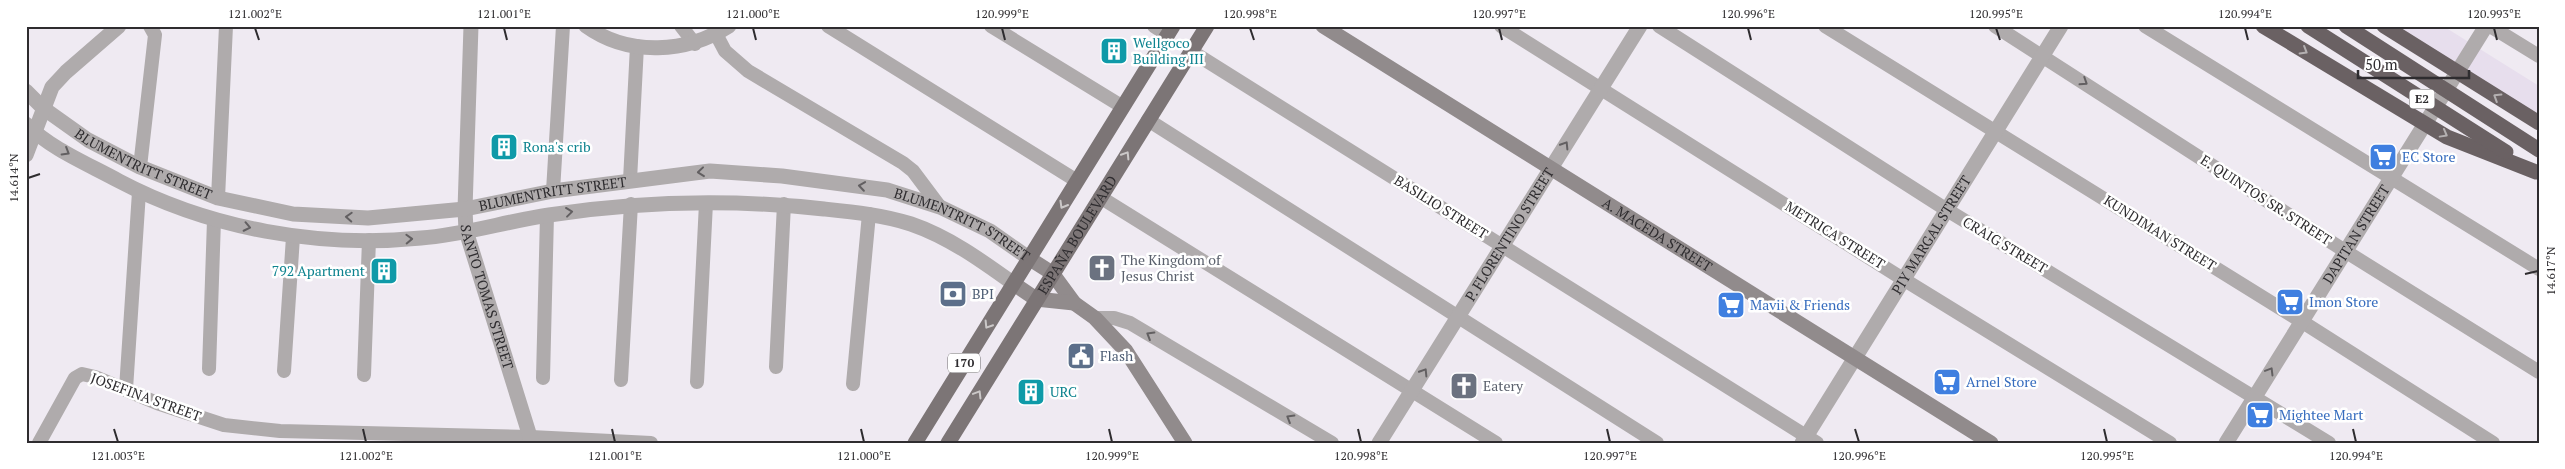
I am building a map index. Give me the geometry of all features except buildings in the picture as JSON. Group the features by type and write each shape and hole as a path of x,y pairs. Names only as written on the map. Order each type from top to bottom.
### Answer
{"highway":[{"name":"E2","path":"2262,26 2448,137 2536,172 2308,26"},
{"name":"E2","path":"2346,26 2539,150"},
{"path":"2384,26 2539,123"}],"main road":[{"name":"ESPAÑA BOULEVARD","path":"948,443 1207,26"},
{"name":"A. MACEDA STREET","path":"1323,26 1991,443"},
{"name":"ESPAÑA BOULEVARD","path":"915,443 1170,30"},
{"name":"BLUMENTRITT STREET","path":"1030,259 1052,273 1074,303 1095,318 1126,351 1185,443"},
{"name":"BLUMENTRITT STREET","path":"1014,284 1036,299 1074,303"}],"street":[{"path":"140,167 155,35 150,26"},
{"path":"218,198 226,26"},
{"name":"SANTO TOMAS STREET","path":"471,26 465,209 466,231 531,440"},
{"path":"553,191 563,26"},
{"path":"586,26 612,40 637,46 676,48 695,44 723,30 725,51 748,71 913,171 940,207"},
{"path":"682,26 695,44"},
{"path":"828,26 1077,180"},
{"path":"991,26 1124,107"},
{"path":"1154,26 1170,30"},
{"name":"METRICA STREET","path":"1501,26 1903,279 2170,443"},
{"name":"P. FLORENTINO STREET","path":"1380,443 1640,26"},
{"name":"CRAIG STREET","path":"1659,26 1946,210 2329,443"},
{"name":"KUNDIMAN STREET","path":"1825,26 2301,321 2493,443"},
{"name":"E. QUINTOS SR. STREET","path":"1995,26 2043,55 2345,251 2539,372"},
{"name":"PIY MARGAL STREET","path":"1808,440 1903,279 2061,26"},
{"path":"2145,26 2539,269"},
{"name":"DAPITAN STREET","path":"2226,443 2486,26"},
{"path":"2490,26 2539,56"},
{"path":"26,155 30,128 43,108 52,87 66,72 118,27"},
{"path":"630,180 637,46"},
{"name":"BASILIO STREET","path":"1191,51 1808,440"},
{"name":"BLUMENTRITT STREET","path":"26,91 43,108 88,140 140,167 218,198 293,214 368,218 465,209 553,191 630,180 710,172 782,176 887,190 940,207 990,232 1030,259"},
{"path":"1148,120 1657,443"},
{"name":"BLUMENTRITT STREET","path":"30,128 139,192 214,220 293,237 369,240 422,238 547,215 631,204 784,204 869,214 910,224 972,254 1014,284"},
{"path":"126,389 139,192"},
{"path":"1100,197 1496,443"},
{"path":"697,382 706,203"},
{"path":"621,380 631,204"},
{"path":"776,367 784,204"},
{"path":"853,384 869,214"},
{"path":"543,378 547,215"},
{"path":"209,369 214,220"},
{"path":"284,371 293,237"},
{"path":"364,375 369,240"},
{"path":"1095,318 1114,318 1130,322 1332,443"},
{"name":"JOSEFINA STREET","path":"39,443 74,378 82,374 126,389 157,403 224,425 280,431 411,439 650,443"}],"shaded area":[{"path":"2381,26 2443,26 2539,86 2539,125"}],"place":[{"name":"Wellgoco Building III","path":"1114,51"},
{"name":"Rona's crib","path":"504,147"},
{"name":"EC Store","path":"2383,157"},
{"name":"The Kingdom of Jesus Christ","path":"1102,268"},
{"name":"792 Apartment","path":"384,271"},
{"name":"BPI","path":"953,294"},
{"name":"Imon Store","path":"2290,302"},
{"name":"Mavii & Friends","path":"1731,305"},
{"name":"Flash","path":"1081,356"},
{"name":"Arnel Store","path":"1947,382"},
{"name":"Eatery","path":"1464,386"},
{"name":"URC","path":"1031,392"},
{"name":"Mightee Mart","path":"2260,415"}]}
